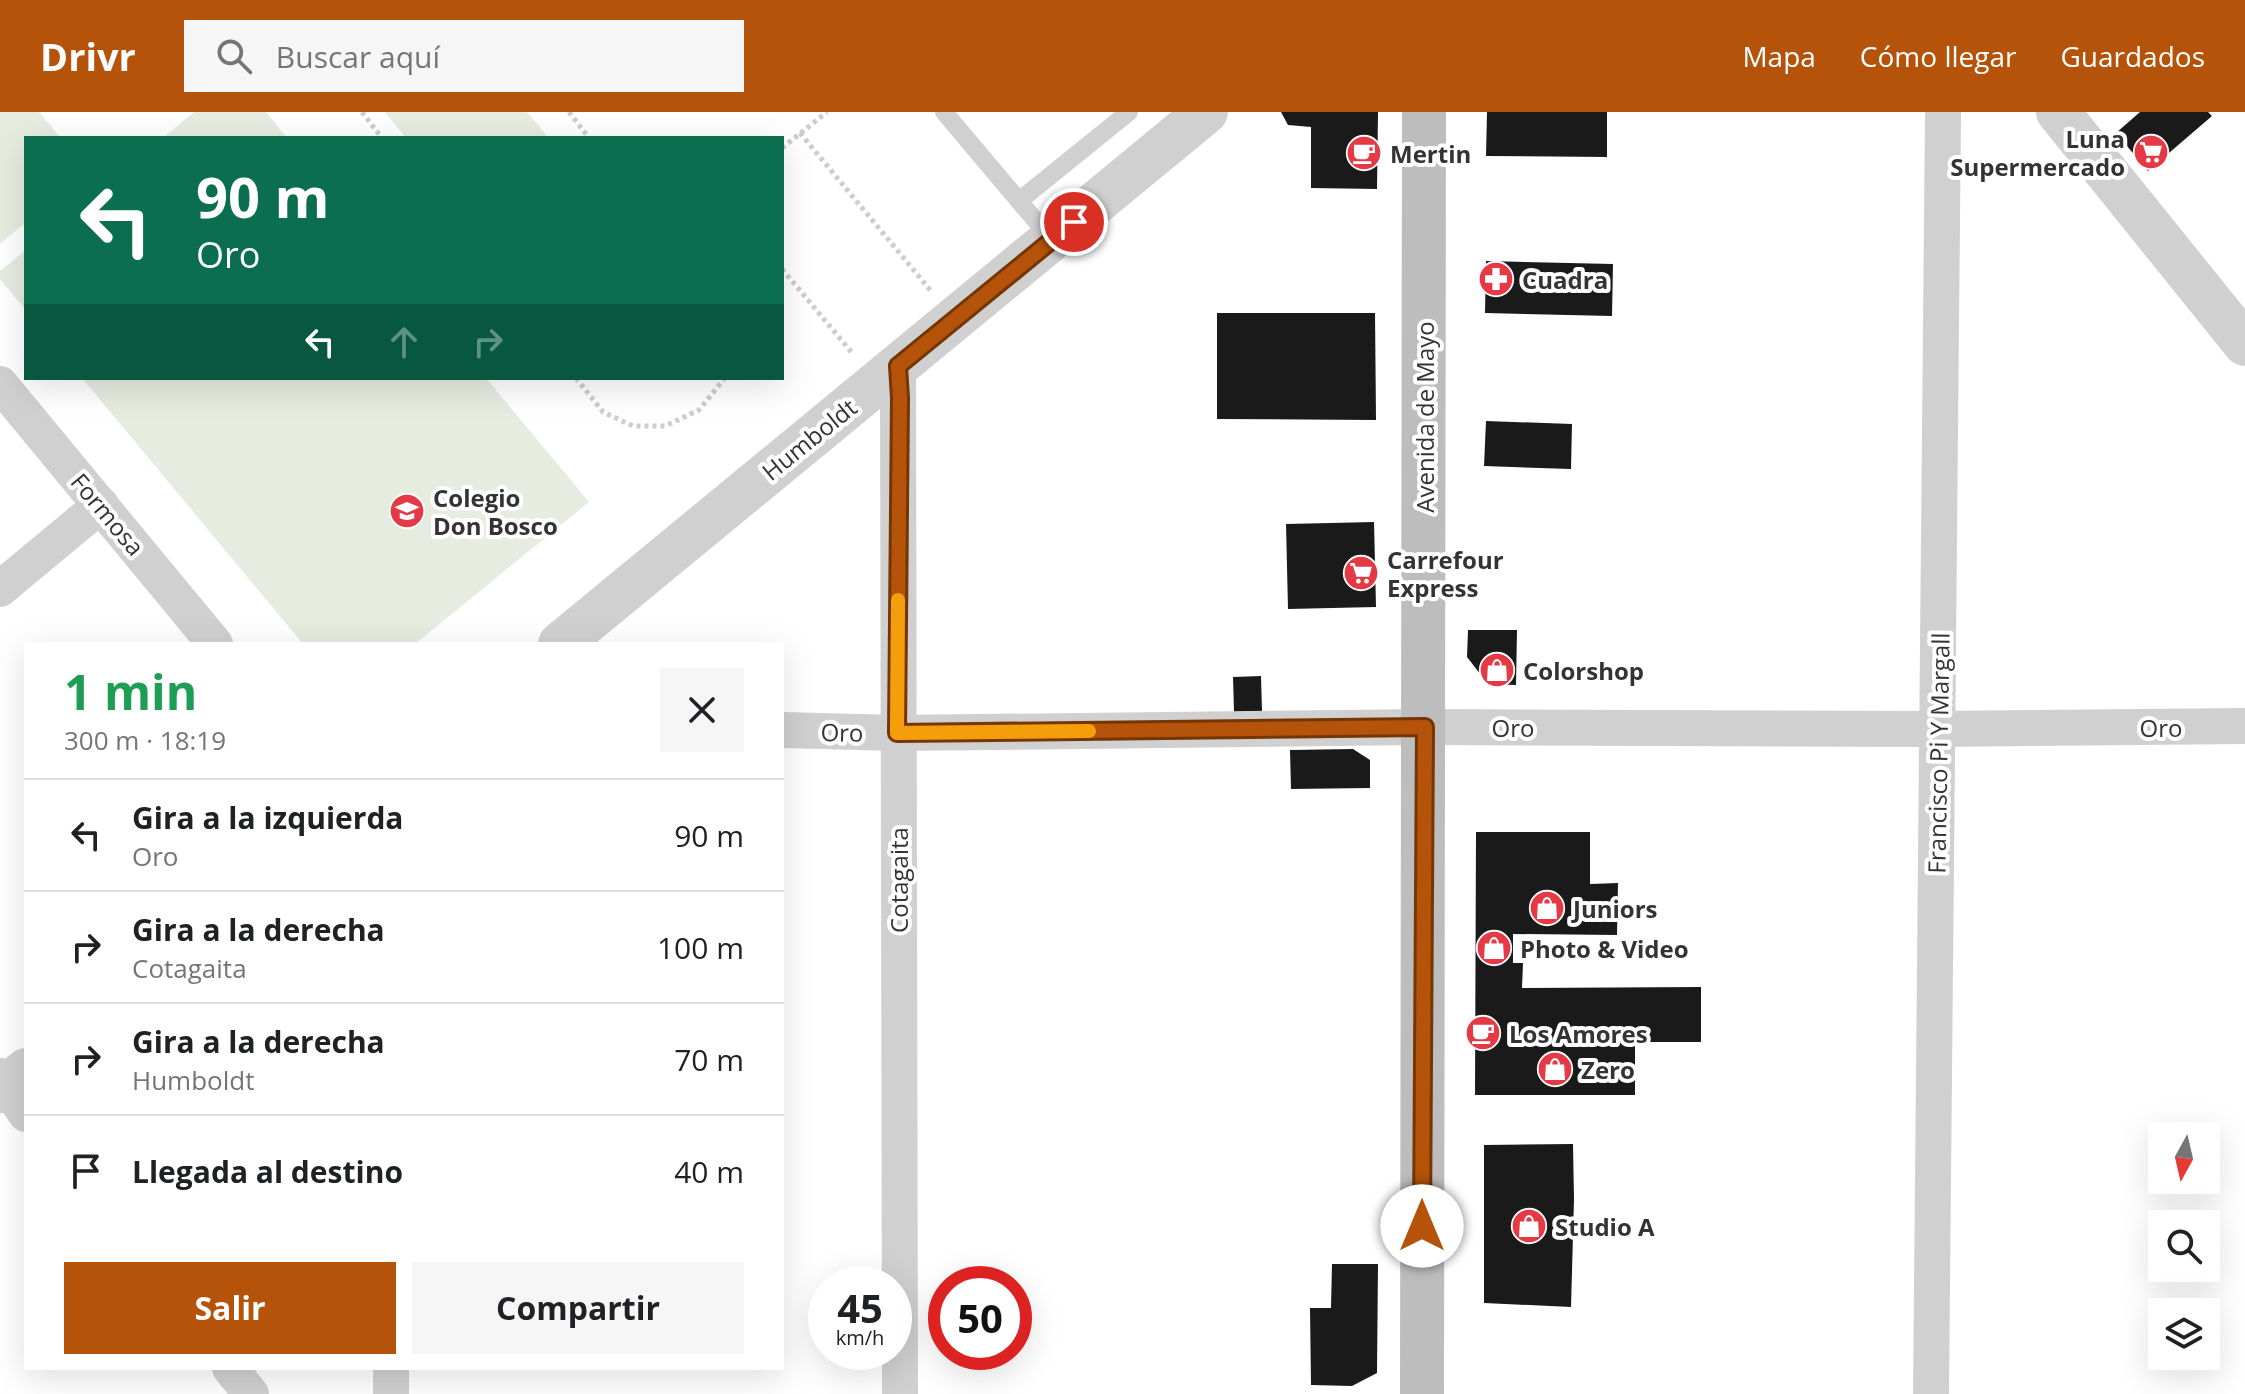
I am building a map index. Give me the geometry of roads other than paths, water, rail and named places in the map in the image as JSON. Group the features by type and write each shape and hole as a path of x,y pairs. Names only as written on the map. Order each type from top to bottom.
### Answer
{"main road":[{"name":"Avenida de Mayo","path":"1422,1394 1424,112"}],"street":[{"name":"Humboldt","path":"562,642 1206,112"},
{"name":"Francisco Pi Y Margall","path":"1931,1394 1943,112"},
{"path":"2058,112 2245,344"},
{"name":"Cotagaita","path":"888,374 900,398 897,733 900,1394"},
{"name":"Formosa","path":"0,384 213,642"},
{"path":"0,589 101,505"},
{"name":"Oro","path":"784,730 897,733 1425,727 1938,729 2245,726"},
{"path":"232,1370 251,1394"},
{"path":"391,1370 391,1394"}],"lane":[{"path":"944,112 1052,240"},
{"path":"1019,201 1129,112"}],"place":[{"name":"Luna Supermercado","path":"2151,152"},
{"name":"Mertin","path":"1364,153"},
{"name":"Cuadra","path":"1496,279"},
{"name":"Colegio Don Bosco","path":"407,511"},
{"name":"Carrefour Express","path":"1361,573"},
{"name":"Colorshop","path":"1497,670"},
{"name":"Juniors","path":"1547,908"},
{"name":"Photo & Video","path":"1494,948"},
{"name":"Los Amores","path":"1483,1033"},
{"name":"Zero","path":"1555,1069"},
{"name":"Studio A","path":"1529,1226"}]}
